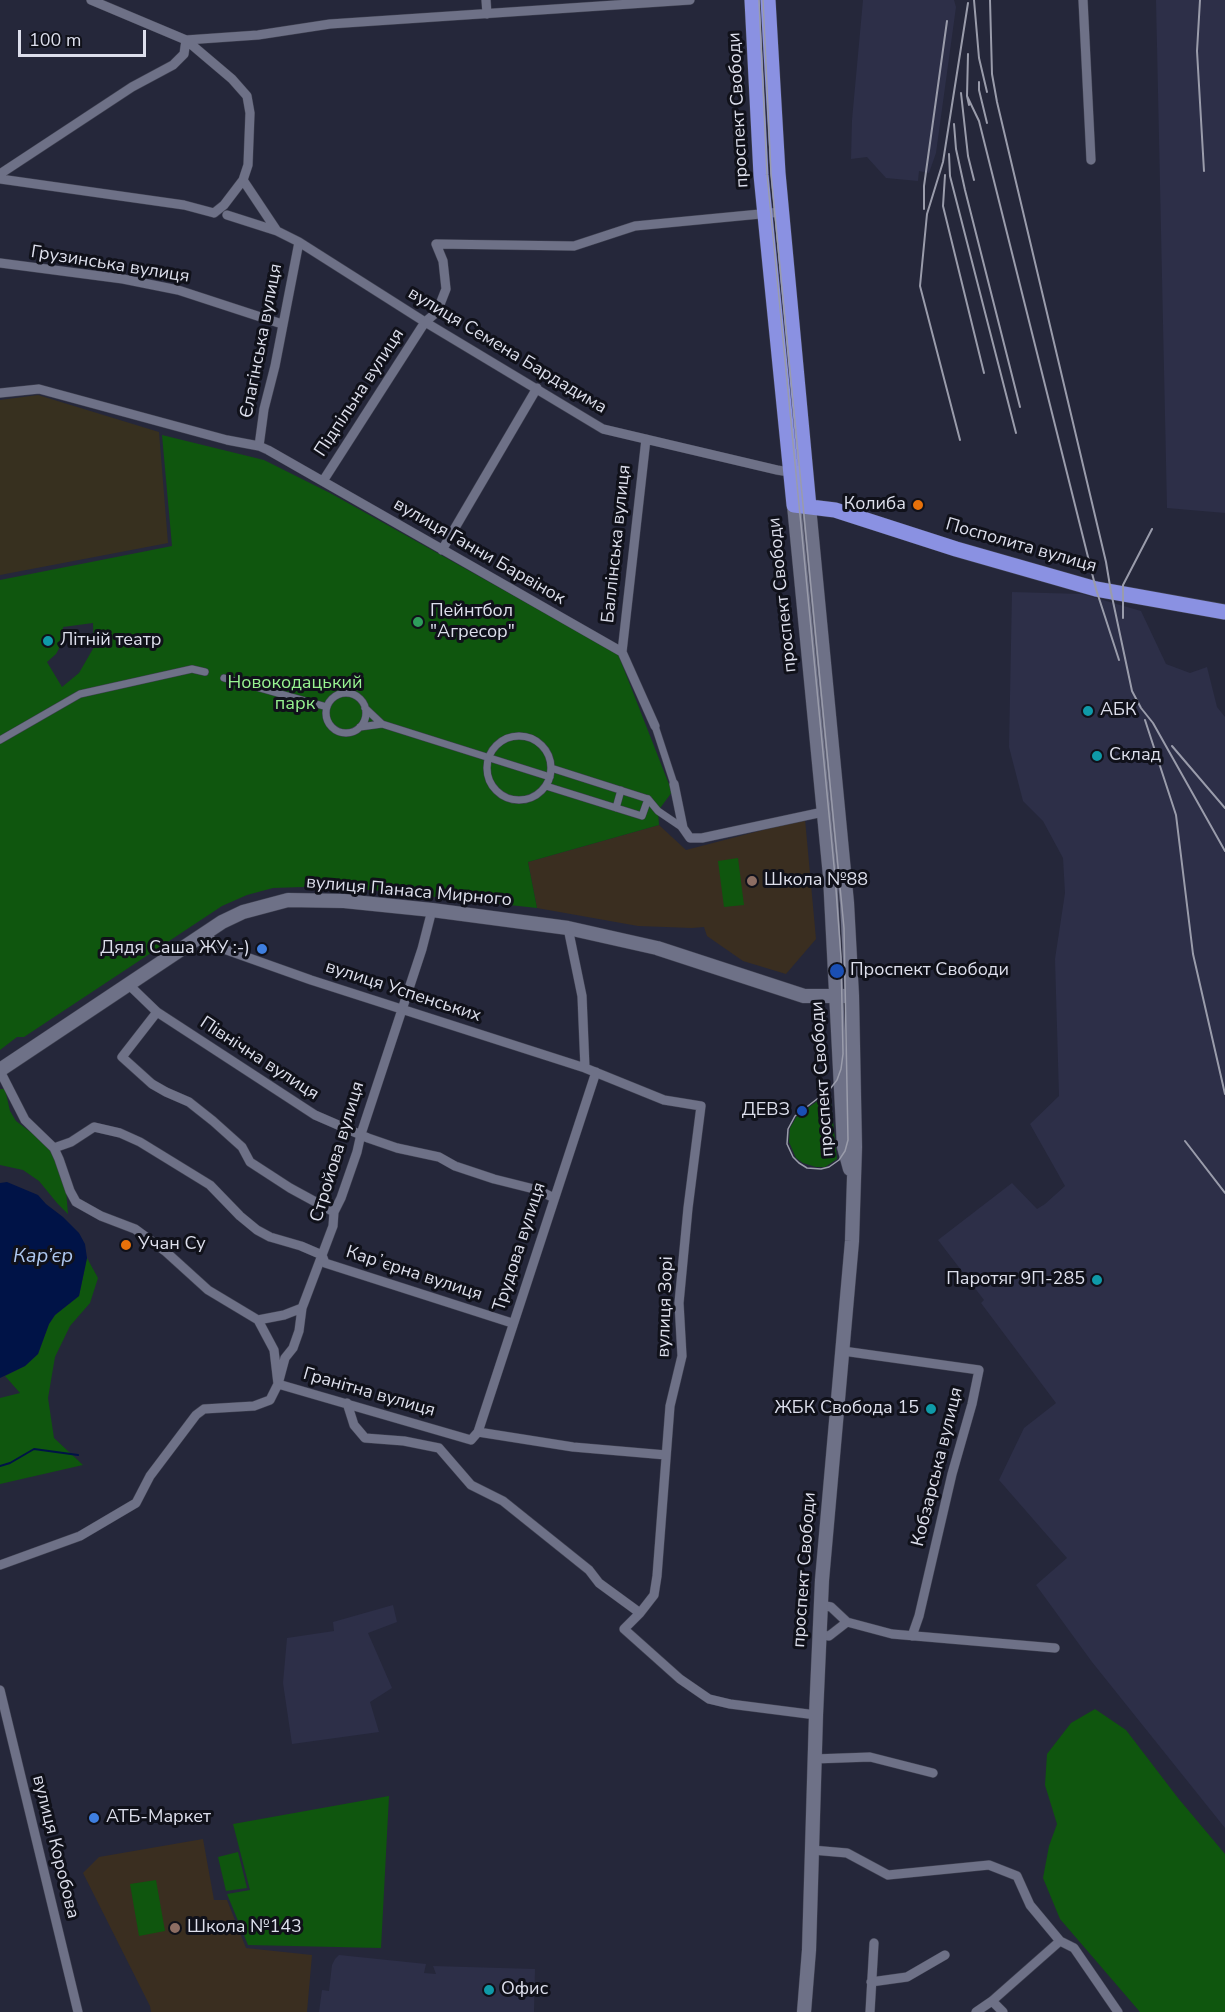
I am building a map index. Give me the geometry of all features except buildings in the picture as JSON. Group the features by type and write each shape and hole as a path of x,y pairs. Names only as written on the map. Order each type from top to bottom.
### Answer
{"highway":[{"name":"проспект Свободи","path":"752,0 765,214 794,505"},
{"name":"проспект Свободи","path":"768,0 781,212 809,507"},
{"name":"Посполита вулиця","path":"794,505 836,510 956,549 1096,589 1225,612"}],"main road":[{"name":"проспект Свободи","path":"794,505 830,876 844,1147 854,1185"},
{"name":"проспект Свободи","path":"804,2012 809,1954 821,1605 843,1351 854,1185 852,996 846,889 809,507"},
{"name":"вулиця Панаса Мирного","path":"0,1071 207,932 243,912 288,900 344,901 568,928 657,948 804,996 852,996"}],"street":[{"path":"0,179 184,206 214,213 224,205 243,180 250,149 250,113 247,96 232,79 186,40 105,3 91,0"},
{"path":"486,0 487,14"},
{"path":"186,40 258,35 330,24 487,14 613,2 690,0"},
{"path":"1083,0 1090,160"},
{"path":"0,174 132,87 173,65 184,54 186,40"},
{"name":"вулиця Семена Бардадима","path":"243,180 277,231"},
{"path":"765,214 781,212"},
{"name":"Підпільна вулиця","path":"323,481 425,322 437,312 446,289 443,261 436,244 574,246 635,226 765,214"},
{"name":"вулиця Семена Бардадима","path":"227,215 277,231 299,242 425,322 603,429 790,473 806,473"},
{"name":"Єлагінська вулиця","path":"259,446 264,408 275,366 299,242"},
{"name":"Грузинська вулиця","path":"0,263 123,279 178,290 282,324"},
{"path":"442,550 537,388"},
{"name":"вулиця Ганни Барвінок","path":"0,393 39,389 227,440 259,446 622,652"},
{"name":"Баллінська вулиця","path":"622,652 646,439"},
{"path":"622,652 655,726 674,784 683,828"},
{"path":"0,740 80,694 192,669 205,672"},
{"path":"224,678 327,707"},
{"path":"382,724 360,727 345,733 335,730 328,722 327,707 336,695 346,693 356,696 382,724 550,777"},
{"path":"360,727 365,719 365,708"},
{"path":"513,736 529,737 543,746 548,753 550,777 546,786 534,796 521,799 510,798 496,789 483,761 475,754 513,736"},
{"path":"488,774 489,758 498,744"},
{"path":"551,768 648,799 658,812 683,828 690,838 702,838 823,812"},
{"path":"546,786 642,816 658,812"},
{"path":"616,808 621,790"},
{"path":"642,816 648,799"},
{"name":"Стройова вулиця","path":"0,1565 80,1536 136,1503 150,1476 196,1415 204,1409 254,1406 270,1400 278,1384 285,1358 293,1348 299,1331 302,1308 333,1226 334,1212 357,1152 401,1009 422,950 432,910"},
{"path":"568,928 582,996 585,1068"},
{"name":"вулиця Успенських","path":"207,932 210,940 221,948 596,1072"},
{"name":"Північна вулиця","path":"128,984 157,1012 315,1115 397,1148 439,1157 456,1166 538,1190 554,1198"},
{"path":"157,1012 122,1057 152,1083 189,1102 213,1120 242,1147 250,1162 290,1188 334,1212"},
{"path":"0,1071 25,1120 54,1148 76,1202 100,1216 135,1229 165,1251 208,1290 258,1320 284,1315 302,1308"},
{"name":"Трудова вулиця","path":"478,1432 596,1072"},
{"name":"вулиця Зорі","path":"596,1072 664,1100 701,1106 679,1303 682,1356 670,1406 656,1585 654,1595 624,1629 680,1679 709,1699 730,1704 816,1715"},
{"name":"Карʼєрна вулиця","path":"54,1148 71,1142 94,1127 120,1133 140,1142 210,1185 240,1216 270,1237 322,1255 326,1263 513,1323"},
{"name":"Гранітна вулиця","path":"258,1320 274,1350 278,1384 460,1437"},
{"name":"Кобзарська вулиця","path":"843,1351 979,1370 919,1616 912,1636"},
{"path":"346,1403 354,1425 365,1438 404,1441 439,1448 471,1485 503,1501 589,1570 599,1583 640,1613"},
{"path":"439,1448 460,1437 471,1440 478,1432 573,1447 666,1455"},
{"path":"821,1605 831,1607 847,1622 892,1634 1055,1648"},
{"path":"820,1635 829,1636 847,1622"},
{"name":"вулиця Коробова","path":"0,1690 78,2012"},
{"path":"814,1759 870,1757 933,1773"},
{"path":"813,1850 847,1853 888,1875 989,1866 1017,1876 1030,1905 1060,1941 1074,1948 1118,2012"},
{"path":"976,2012 992,2001 1060,1941"},
{"path":"870,2012 874,1943"},
{"path":"871,1982 907,1977 945,1955"},
{"path":"992,2001 1003,2012"}],"shaded area":[{"path":"863,0 954,0 956,7 936,153 929,173 919,171 918,181 886,178 867,157 851,159 852,120"},
{"path":"1156,0 1225,0 1225,513 1167,508"},
{"path":"38,395 159,432 168,543 0,575 0,400"},
{"path":"1012,592 1082,594 1141,611 1166,664 1190,673 1207,667 1217,707 1225,717 1225,1828 1092,1662 1036,1585 1067,1558 999,1480 1024,1428 1056,1403 981,1303 984,1300 938,1240 1012,1183 1037,1209 1065,1186 1030,1124 1059,1096 1055,959 1065,893 1063,858 1043,821 1023,801 1009,747"},
{"path":"805,819 816,939 786,974 743,961 707,936 704,927 638,926 537,908 528,862 659,825 686,850"},
{"path":"393,1605 397,1622 368,1633 392,1688 370,1702 379,1732 292,1744 283,1683 287,1638 334,1631 333,1622"},
{"name":"Школа №143","path":"203,1839 214,1900 227,1900 246,1948 312,1955 307,2012 151,2012 83,1873 99,1857"},
{"path":"339,1955 426,1964 424,1973 436,1974 433,1966 535,1969 534,2012 319,2012 322,1990 329,1991 332,1965"}],"green space":[{"name":"Новокодацький парк","path":"162,435 264,460 330,493 618,654 672,792 658,811 659,825 528,862 537,908 333,886 273,888 247,895 222,906 24,1037 17,1037 0,1050 0,580 172,546","holes":["93,623 94,647 79,673 62,687 47,662 56,654 63,641 63,627"]},
{"path":"738,858 744,905 724,907 718,861"},
{"path":"0,1089 5,1089 10,1111 16,1121 49,1146 65,1177 68,1214 39,1181 23,1170 0,1165"},
{"path":"827,1099 831,1102 837,1159 825,1167 816,1167 796,1158 789,1142 790,1128 797,1116 819,1100"},
{"path":"87,1258 98,1278 90,1303 70,1326 55,1357 48,1398 54,1438 83,1465 0,1484 0,1398 20,1393 5,1376 25,1366 38,1354 49,1324 55,1315 79,1296"},
{"path":"1095,1709 1126,1730 1225,1854 1225,2012 1140,2012 1060,1919 1043,1878 1049,1846 1057,1824 1045,1785 1047,1754 1071,1723"},
{"path":"389,1796 381,1948 248,1945 227,1894 250,1890 233,1824"},
{"path":"238,1852 247,1888 226,1891 218,1857"},
{"path":"156,1880 165,1931 139,1936 130,1884"}],"water":[{"name":"Кар’єр","path":"7,1182 38,1195 63,1217 79,1233 85,1244 87,1258 79,1296 55,1315 49,1324 38,1354 25,1366 0,1378 0,1183"}],"waterway":[{"path":"0,1466 34,1449 78,1455"}],"tram line":[{"path":"759,0 767,174 841,957 843,1054 841,1069 830,1089 795,1116 788,1129 787,1144 793,1157 799,1163 807,1168 821,1169 839,1160 848,1140 844,928 771,174 763,0"}],"railway":[{"path":"974,0 979,58 987,92"},
{"path":"990,0 992,74 997,102 1106,562 1132,691 1141,708 1153,723 1225,851"},
{"path":"1200,0 1197,51 1204,171"},
{"path":"960,440 920,286 927,214 943,162 968,3"},
{"path":"924,209 924,186 947,21"},
{"path":"968,54 967,96 969,105"},
{"path":"979,82 987,123"},
{"path":"961,93 968,156 974,180"},
{"path":"967,96 979,121 1096,589 1119,660"},
{"path":"954,124 956,149 965,190 1020,407"},
{"path":"949,154 950,176 1016,433"},
{"path":"945,175 943,206 984,373"},
{"path":"1123,618 1123,585 1152,529"},
{"path":"1145,720 1176,815 1193,954 1225,1094"},
{"path":"1172,746 1225,808"},
{"path":"1185,1141 1225,1193"}],"place":[{"name":"Колиба","path":"918,505"},
{"name":"Пейнтбол \"Агресор\"","path":"418,622"},
{"name":"Лiтнiй театр","path":"48,641"},
{"name":"АБК","path":"1088,711"},
{"name":"Склад","path":"1097,756"},
{"name":"Школа №88","path":"752,881"},
{"name":"Дядя Саша ЖУ :-)","path":"262,949"},
{"name":"Проспект Свободи","path":"837,971"},
{"name":"ДЕВЗ","path":"802,1111"},
{"name":"Учан Су","path":"126,1245"},
{"name":"Паротяг 9П-285","path":"1097,1280"},
{"name":"ЖБК Свобода 15","path":"931,1409"},
{"name":"АТБ-Маркет","path":"94,1818"},
{"name":"Школа №143","path":"175,1928"},
{"name":"Офис","path":"489,1990"}]}
